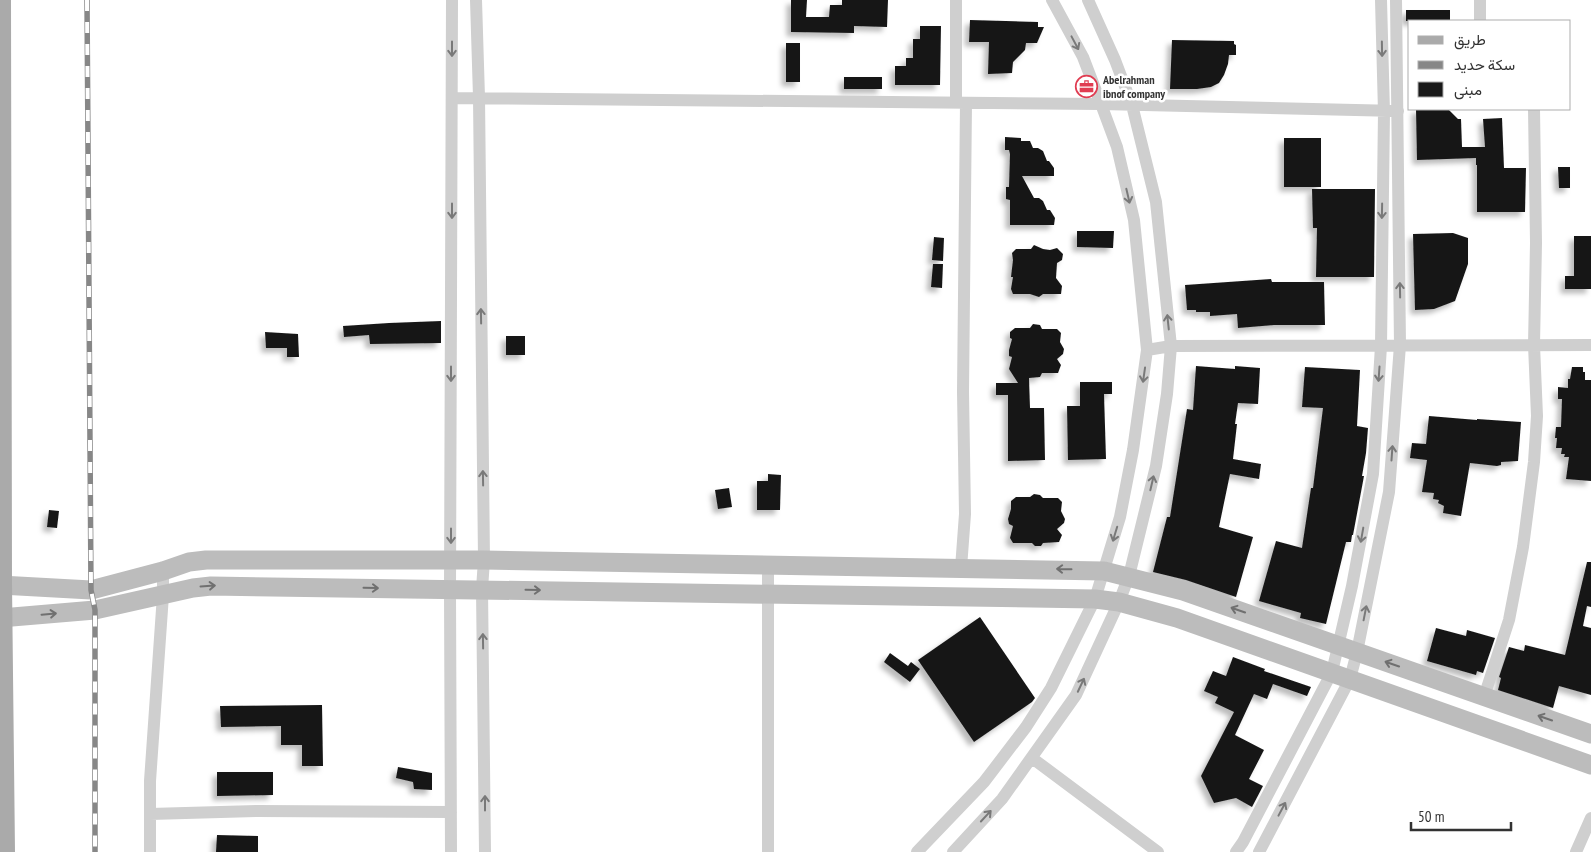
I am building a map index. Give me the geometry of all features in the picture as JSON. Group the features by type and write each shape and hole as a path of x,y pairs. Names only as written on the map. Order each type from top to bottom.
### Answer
{"main road":[{"path":"1,0 1,585 5,852"}],"street":[{"path":"451,852 452,0"},
{"path":"476,0 479,97 484,560 482,589 485,852"},
{"path":"956,0 961,103 965,508 961,568"},
{"path":"917,852 984,782 1026,727 1051,688 1095,599 1120,517 1132,450 1147,350 1134,220 1117,147 1101,104 1083,58 1052,0"},
{"path":"953,852 1002,799 1076,695 1129,576 1156,466 1167,394 1171,346 1156,202 1132,105 1115,60 1088,0"},
{"path":"1236,852 1332,672 1352,586 1373,474 1380,346 1384,112 1382,0"},
{"path":"1259,852 1350,679 1358,652 1389,492 1400,345 1396,0"},
{"path":"1480,0 1480,20"},
{"path":"452,98 1101,104 1398,111"},
{"path":"1484,697 1509,620 1523,547 1535,441 1537,416 1534,345 1536,244 1534,110"},
{"path":"1147,350 1171,346 1591,345"},
{"path":"1,585 90,590 163,571 189,562 206,560 484,560 1104,571 1183,591 1591,734"},
{"path":"768,566 768,852"},
{"path":"150,852 150,781 163,571"},
{"path":"2,618 95,610 211,586 1095,599 1119,602 1177,618 1591,764"},
{"path":"1032,758 1158,852"},
{"path":"150,814 256,811 451,812"},
{"path":"1576,852 1591,818"}],"building":[{"path":"791,0 807,0 806,17 829,17 830,5 842,5 842,0 888,0 887,27 854,26 854,33 791,32"},
{"path":"1406,10 1450,10 1450,20 1406,21"},
{"path":"970,20 1038,22 1038,27 1044,27 1037,43 1026,43 1025,50 1013,62 1012,73 988,74 989,42 969,42"},
{"path":"920,26 941,26 940,85 895,85 895,66 906,66 906,58 913,58 913,39 920,39"},
{"path":"1172,40 1234,41 1236,55 1229,55 1228,64 1219,83 1211,87 1197,89 1170,89"},
{"path":"786,43 800,43 800,82 786,82"},
{"path":"844,77 882,77 882,89 844,89"},
{"path":"1416,110 1449,110 1458,119 1461,119 1462,147 1485,147 1483,119 1502,118 1504,168 1526,168 1525,212 1477,212 1476,158 1417,160"},
{"path":"1005,137 1021,138 1021,141 1030,141 1033,148 1043,151 1047,161 1054,168 1054,176 1022,176 1034,198 1039,198 1043,201 1047,210 1050,210 1055,218 1054,225 1010,225 1010,200 1006,199 1006,187 1009,187 1010,154 1009,150 1005,150"},
{"path":"1284,138 1321,138 1321,187 1284,187"},
{"path":"1558,167 1570,167 1570,188 1559,188"},
{"path":"1312,189 1375,189 1374,277 1316,277 1317,228 1313,228"},
{"path":"1077,231 1114,231 1113,248 1077,247"},
{"path":"1453,233 1468,238 1468,264 1455,301 1434,309 1415,310 1413,234"},
{"path":"1574,236 1591,236 1591,289 1565,289 1565,276 1574,276"},
{"path":"934,237 944,238 943,261 932,260"},
{"path":"1034,245 1050,250 1057,248 1063,254 1062,260 1057,263 1056,278 1062,286 1061,294 1043,294 1039,297 1030,294 1013,294 1011,289 1013,277 1011,277 1012,253 1016,249 1031,249"},
{"path":"933,264 943,264 942,288 931,287"},
{"path":"1271,279 1272,282 1324,282 1325,325 1274,325 1238,328 1237,314 1210,316 1210,312 1187,310 1185,285"},
{"path":"441,321 441,343 370,344 369,335 344,337 343,326"},
{"path":"1033,324 1040,325 1042,329 1057,329 1061,333 1060,342 1064,349 1063,354 1057,359 1061,365 1058,373 1042,373 1040,377 1029,378 1030,408 1044,408 1045,460 1008,461 1008,395 996,395 996,383 1018,383 1009,369 1012,357 1009,356 1012,339 1010,338 1010,332 1015,328 1030,328"},
{"path":"265,332 298,334 299,357 287,357 287,348 266,348"},
{"path":"506,336 525,336 525,355 506,355"},
{"path":"1196,366 1235,369 1235,366 1260,368 1258,404 1238,403 1233,459 1261,464 1259,479 1230,474 1219,527 1253,537 1236,597 1186,580 1153,572 1167,517 1170,517 1187,409 1193,410"},
{"path":"1305,367 1360,370 1357,426 1368,428 1362,476 1364,476 1353,535 1351,542 1346,542 1326,624 1300,618 1301,613 1259,601 1276,541 1302,548 1311,488 1313,488 1323,408 1302,407"},
{"path":"1572,367 1583,367 1585,380 1591,380 1591,481 1566,479 1569,457 1564,457 1565,454 1561,454 1562,448 1556,448 1556,427 1561,427 1562,399 1558,399 1558,387 1568,388 1568,379 1570,379"},
{"path":"1080,382 1112,382 1112,394 1104,394 1106,459 1068,460 1067,406 1080,406"},
{"path":"1429,416 1521,422 1518,461 1501,462 1501,465 1497,466 1470,463 1461,516 1443,513 1444,506 1438,503 1439,500 1433,499 1434,493 1422,492 1427,460 1410,458 1412,443 1426,444"},
{"path":"768,474 781,475 780,510 757,510 757,481 768,481"},
{"path":"729,488 732,507 718,509 715,490"},
{"path":"1034,494 1040,495 1043,498 1058,498 1062,502 1061,511 1065,519 1064,523 1057,529 1062,535 1059,542 1043,543 1041,546 1035,546 1032,543 1013,543 1010,538 1013,526 1009,524 1008,519 1011,501 1016,497 1030,497"},
{"path":"49,510 59,511 57,528 47,527"},
{"path":"1587,562 1591,562 1591,607 1587,606 1583,626 1591,628 1591,695 1559,686 1553,708 1498,690 1501,678 1499,677 1509,647 1524,651 1525,645 1565,655"},
{"path":"980,617 1035,698 974,742 918,660"},
{"path":"1436,628 1466,636 1467,630 1495,638 1483,673 1477,671 1476,675 1427,661"},
{"path":"890,653 908,666 911,662 920,669 910,682 884,662"},
{"path":"1233,657 1265,669 1264,671 1311,687 1307,696 1273,684 1267,699 1254,694 1235,735 1264,750 1249,779 1263,786 1252,807 1236,798 1214,803 1201,776 1234,712 1215,703 1218,697 1204,691 1213,671 1226,676"},
{"path":"322,705 323,766 302,766 302,745 281,745 281,726 221,727 220,706"},
{"path":"398,767 432,773 432,790 414,789 413,782 396,778"},
{"path":"217,772 273,772 273,795 217,796"},
{"path":"217,835 258,836 258,852 216,852"}],"railway":[{"path":"87,0 91,590 95,610 95,852"}],"place":[{"name":"Abelrahman ibnof company","path":"1087,87"}]}
